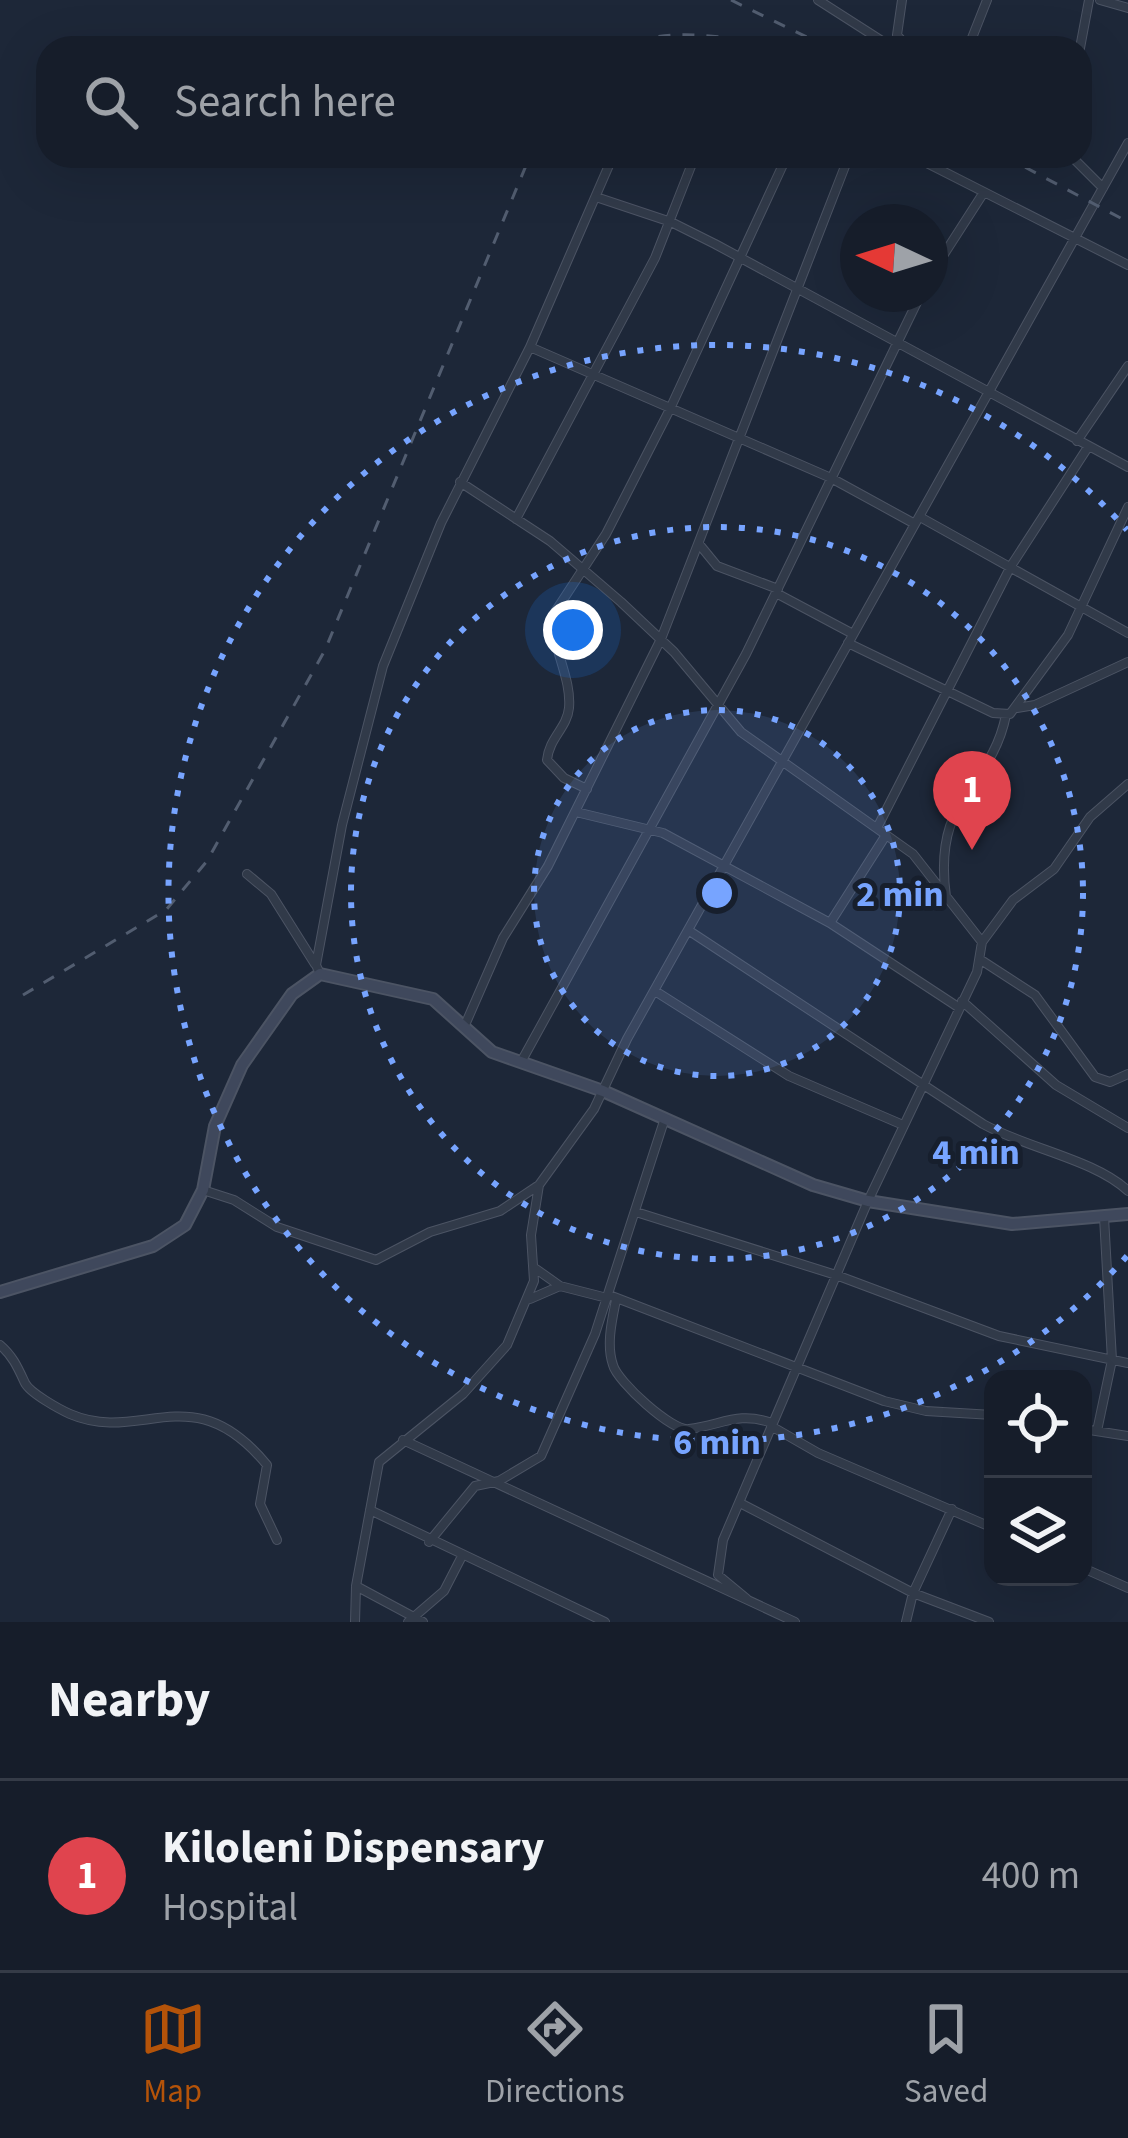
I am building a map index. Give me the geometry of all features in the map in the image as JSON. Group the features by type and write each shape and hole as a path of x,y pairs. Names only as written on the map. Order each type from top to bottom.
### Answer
{"street":[{"path":"818,0 874,36"},
{"path":"898,36 902,0"},
{"path":"973,36 988,0"},
{"path":"1082,36 1089,0"},
{"path":"1100,0 1128,8"},
{"path":"203,1190 234,1200 277,1227 376,1260 430,1232 500,1211 539,1185 603,1091 723,866 1128,143"},
{"path":"0,1292 174,1236 203,1190 214,1126 242,1065 301,983 318,969 342,825 378,682 460,482 530,347 608,168"},
{"path":"516,519 671,222 691,168"},
{"path":"587,789 564,778 547,760 550,740 569,712 553,620 669,411 781,168"},
{"path":"465,1025 503,938 576,812 661,639 844,168"},
{"path":"937,168 1128,265"},
{"path":"1083,168 1102,188"},
{"path":"948,248 984,192"},
{"path":"596,197 671,222 1128,467"},
{"path":"520,1063 718,707 912,312"},
{"path":"530,347 832,478 1011,566 1128,633"},
{"path":"1077,441 1128,366"},
{"path":"876,828 1011,566 1088,447"},
{"path":"460,482 516,519 661,639 741,732 920,860 982,942"},
{"path":"946,898 943,861 952,817 1011,712 1060,648 1128,507"},
{"path":"698,542 717,566 777,591 850,639 948,691 1011,712 1128,662"},
{"path":"795,1622 774,1618 716,1571 740,1503 868,1202 981,960 982,942 1013,900 1054,869 1078,831 1128,784"},
{"path":"576,812 650,829 830,923 960,1004 1056,1085 1128,1128"},
{"path":"830,923 886,835"},
{"path":"247,874 272,895 318,969 375,990 434,999 480,1044 603,1091 813,1185 868,1202 1012,1224 1128,1214"},
{"path":"688,930 923,1087 1019,1144 1080,1164 1128,1191"},
{"path":"981,960 1035,995 1095,1077 1110,1082 1128,1074"},
{"path":"655,991 789,1076 903,1125"},
{"path":"429,1542 471,1489 499,1481 541,1456 611,1298 664,1121"},
{"path":"355,1622 356,1586 379,1462 487,1372 529,1300 535,1268 531,1234 539,1185"},
{"path":"636,1212 836,1275 999,1336 1128,1363"},
{"path":"1096,1431 1112,1360 1104,1217"},
{"path":"535,1268 560,1286 611,1298 798,1363 884,1401 926,1411 984,1414"},
{"path":"529,1300 560,1286"},
{"path":"611,1298 615,1373 668,1424 689,1430 742,1415 772,1424 818,1453 984,1524"},
{"path":"0,1345 28,1388 68,1413 128,1421 172,1412 224,1429 268,1470 260,1504 277,1540"},
{"path":"1092,1430 1128,1436"},
{"path":"403,1440 499,1481 635,1552 747,1599"},
{"path":"740,1503 913,1593 988,1622"},
{"path":"907,1622 913,1593 952,1509"},
{"path":"370,1510 461,1558 605,1622"},
{"path":"356,1586 415,1620 444,1591 461,1558"},
{"path":"1092,1572 1128,1588"}],"railway":[{"path":"731,0 804,36"},
{"path":"663,36 703,36"},
{"path":"23,995 166,910 207,861 325,650 525,168"},
{"path":"1027,168 1128,222"}],"place":[{"name":"Kiloleni Dispensary","path":"972,850"}]}
